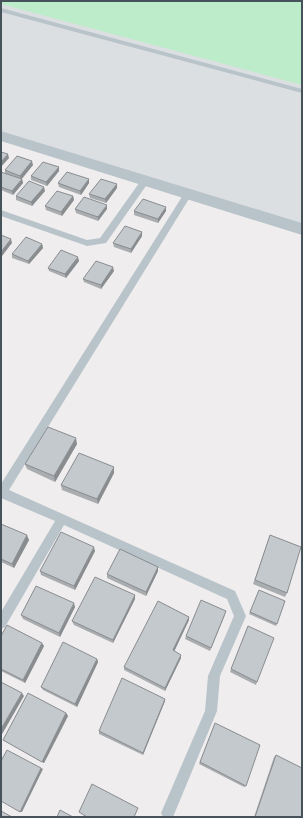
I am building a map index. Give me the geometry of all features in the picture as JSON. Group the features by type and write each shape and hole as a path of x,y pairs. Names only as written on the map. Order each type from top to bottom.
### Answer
{"street":[{"path":"1,136 302,229"}],"lane":[{"path":"1,10 302,91"},
{"path":"1,213 86,243 103,241 145,181"},
{"path":"170,816 211,711 214,676 240,616 231,595 1,493 188,194"},
{"path":"1,623 62,519"}],"shaded area":[{"path":"1,1 302,1 302,223 1,131"}],"green space":[{"path":"1,1 302,1 302,85 1,4"}],"building":[{"path":"1,152 8,154 1,162"},
{"path":"17,156 32,161 20,176 5,170"},
{"path":"43,162 59,167 46,182 31,176"},
{"path":"1,172 22,179 12,191 1,187"},
{"path":"67,172 89,179 80,191 58,183"},
{"path":"101,179 117,184 105,199 89,194"},
{"path":"29,181 44,187 31,202 16,196"},
{"path":"57,191 73,196 61,212 45,206"},
{"path":"84,197 107,205 98,217 75,209"},
{"path":"143,199 166,207 158,219 134,211"},
{"path":"125,226 142,232 131,249 113,243"},
{"path":"1,235 11,239 1,252"},
{"path":"26,237 42,244 28,261 12,254"},
{"path":"61,250 78,257 65,274 48,268"},
{"path":"96,261 113,267 101,285 83,279"},
{"path":"48,427 76,438 54,476 25,464"},
{"path":"79,453 114,467 97,499 61,485"},
{"path":"1,524 27,535 12,564 1,559"},
{"path":"61,532 94,547 74,586 40,571"},
{"path":"270,535 301,547 287,593 255,580"},
{"path":"120,549 158,567 146,592 107,574"},
{"path":"95,577 135,595 113,640 72,621"},
{"path":"36,586 74,603 59,633 21,615"},
{"path":"259,590 285,601 277,624 250,612"},
{"path":"201,600 226,611 211,648 186,636"},
{"path":"158,601 189,617 173,650 181,655 165,688 124,667"},
{"path":"7,625 42,643 23,680 1,669 1,636"},
{"path":"248,626 274,638 257,682 231,669"},
{"path":"63,642 97,659 75,704 41,687"},
{"path":"122,678 165,699 143,753 99,731"},
{"path":"1,682 22,693 1,729"},
{"path":"28,693 66,713 42,762 3,740"},
{"path":"215,723 260,745 246,786 200,762"},
{"path":"7,750 41,768 20,812 1,801 1,761"},
{"path":"276,755 302,768 302,817 255,817"},
{"path":"92,784 138,808 134,817 87,817 79,812"},
{"path":"60,810 73,817 57,817"},
{"path":"1,811 12,817 1,817"}]}
